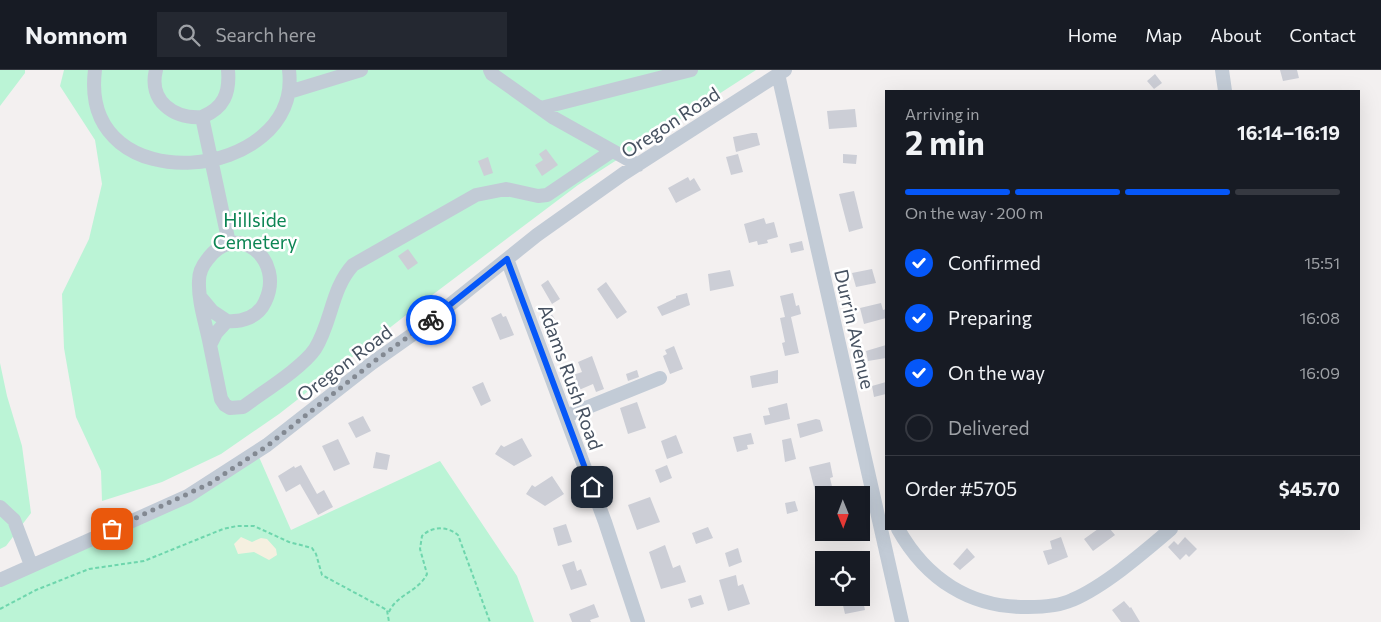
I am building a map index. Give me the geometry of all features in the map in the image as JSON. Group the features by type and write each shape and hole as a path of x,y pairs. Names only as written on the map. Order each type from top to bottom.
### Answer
{"street":[{"path":"95,70 95,91 98,108 106,125 126,149 144,158 166,162 211,159 243,149 256,141 270,130 285,107 289,92 289,70"},
{"path":"156,70 154,83 156,92 165,107 181,116 202,117 220,106 225,98 228,89 228,70"},
{"path":"289,92 361,70"},
{"path":"490,70 492,74 541,108 638,165"},
{"path":"541,108 691,70"},
{"path":"1222,70 1226,90"},
{"name":"Oregon Road","path":"0,580 188,496 209,484 267,446 372,363 416,332 537,235 638,165 782,72"},
{"name":"Durrin Avenue","path":"782,72 902,622"},
{"path":"202,117 229,243"},
{"path":"200,296 212,311 227,321 247,320 258,313 264,304 271,283 270,273 262,256 254,248 242,243 229,243 217,248 201,267 198,280 200,296 210,345 224,405 230,408 243,407 300,364 315,349 340,282 353,265 476,195 506,189 538,196 547,195 612,151"},
{"name":"Adams Rush Road","path":"507,259 566,416 638,622"},
{"path":"210,345 216,333 227,321"},
{"path":"566,416 660,378"},
{"path":"869,476 885,505"},
{"path":"0,507 14,520 31,565"},
{"path":"899,530 911,551 938,578 964,595 992,605 1022,607 1047,607 1071,601 1090,591 1170,530"}],"path":[{"path":"0,609 36,590 90,569 137,562 164,554 223,530 254,526 289,542 312,548 316,554 322,575 325,578 388,611"},
{"path":"389,622 388,611 393,603 423,581 427,574 420,550 422,536 428,531 446,528 458,534 490,622"}],"green space":[{"path":"0,70 25,70 25,73 0,106"},
{"name":"Hillside Cemetery","path":"64,70 756,70 578,185 279,414 221,454 162,482 102,501 101,471 76,417 64,348 62,294 89,239 102,184 95,140 60,86"},
{"path":"0,363 7,396 22,446 31,513 6,546 0,549"},
{"path":"259,457 291,530 440,461 517,576 534,622 0,622 0,582"}],"sand":[{"path":"241,537 252,542 261,538 267,539 276,549 277,555 269,560 254,552 238,554 234,544"}],"building":[{"path":"1280,70 1297,70 1299,78 1283,81"},
{"path":"1155,74 1162,83 1154,89 1147,81"},
{"path":"855,109 857,127 829,129 827,111"},
{"path":"757,133 760,145 736,152 733,137"},
{"path":"546,149 558,165 542,176 535,165 543,160 539,154"},
{"path":"738,154 743,172 731,175 726,157"},
{"path":"843,154 857,155 856,164 843,163"},
{"path":"488,157 493,173 484,176 478,161"},
{"path":"688,177 690,181 694,178 701,190 676,203 668,188"},
{"path":"854,191 863,228 849,232 839,194"},
{"path":"764,218 766,224 774,222 778,237 767,240 768,243 758,245 757,241 749,243 744,224"},
{"path":"802,241 804,250 791,253 789,244"},
{"path":"408,249 418,263 408,270 398,256"},
{"path":"872,269 876,283 856,287 852,273"},
{"path":"730,270 734,286 710,291 708,274"},
{"path":"548,280 560,299 552,304 541,285"},
{"path":"606,282 627,312 617,319 597,289"},
{"path":"687,293 690,305 662,316 657,307 676,298 676,296"},
{"path":"793,293 796,306 799,305 801,314 791,317 799,353 785,356 782,343 785,342 780,318 785,317 780,296"},
{"path":"881,303 883,310 885,309 885,318 864,324 860,308"},
{"path":"549,310 555,319 547,325 541,316"},
{"path":"501,313 503,317 506,316 514,335 500,340 491,318"},
{"path":"885,345 885,358 868,361 866,351"},
{"path":"674,346 683,369 670,374 663,356 667,354 665,350"},
{"path":"592,356 604,389 596,392 593,384 579,390 573,375 582,372 578,362"},
{"path":"637,370 639,377 628,381 626,374"},
{"path":"778,370 778,383 752,388 750,376"},
{"path":"483,382 491,401 481,406 472,387"},
{"path":"885,382 885,394 874,397 872,386"},
{"path":"637,402 646,428 628,434 620,408"},
{"path":"787,403 790,419 765,425 763,416 770,415 768,408"},
{"path":"363,416 371,431 356,438 348,423"},
{"path":"816,419 820,420 823,431 800,438 797,424"},
{"path":"751,433 754,444 747,445 748,449 737,452 733,437"},
{"path":"676,435 683,453 667,459 661,441"},
{"path":"522,438 532,456 514,466 495,454 501,445 504,447"},
{"path":"791,438 796,459 785,462 782,440"},
{"path":"338,439 350,464 334,471 322,446"},
{"path":"376,452 390,455 387,470 373,468"},
{"path":"830,462 833,477 830,478 832,486 815,486 815,491 809,467"},
{"path":"301,465 317,494 324,490 333,507 318,515 300,484 286,492 278,476 294,466 295,468"},
{"path":"667,465 672,478 660,483 655,470"},
{"path":"552,476 564,494 545,506 526,494 532,485 535,487"},
{"path":"650,497 660,522 637,530 628,505"},
{"path":"795,501 798,511 787,514 785,503"},
{"path":"566,524 572,542 558,546 553,528"},
{"path":"708,527 713,538 696,544 692,533"},
{"path":"1097,530 1111,530 1115,535 1093,551 1084,539"},
{"path":"1061,537 1068,557 1048,565 1043,551 1052,549 1050,541"},
{"path":"1185,537 1197,549 1189,557 1186,554 1180,560 1168,547 1174,541 1178,545"},
{"path":"665,545 673,568 680,565 686,582 661,589 649,552"},
{"path":"738,548 742,562 729,567 725,553"},
{"path":"967,548 975,557 960,570 953,564"},
{"path":"574,561 577,571 581,569 587,585 571,590 562,565"},
{"path":"736,575 738,586 743,584 750,604 728,611 719,580"},
{"path":"701,595 704,604 691,608 688,599"},
{"path":"1124,601 1131,607 1140,622 1121,622 1112,610"},
{"path":"594,604 599,617 590,620 591,622 572,622 569,614"},
{"path":"843,606 864,606 865,610 845,614"}],"way so far":[{"path":"112,529 188,496 209,484 267,446 372,363 431,320"}],"route":[{"path":"431,320 507,259 592,487"}]}
